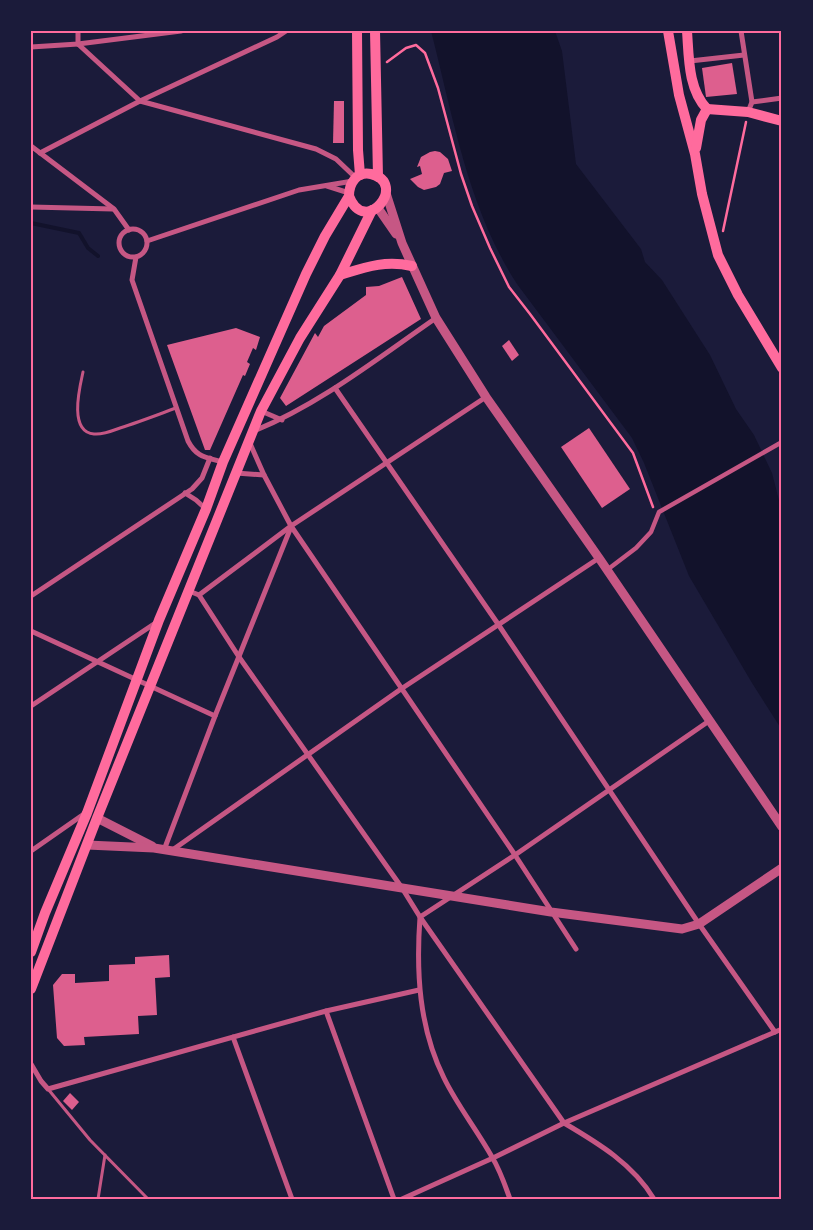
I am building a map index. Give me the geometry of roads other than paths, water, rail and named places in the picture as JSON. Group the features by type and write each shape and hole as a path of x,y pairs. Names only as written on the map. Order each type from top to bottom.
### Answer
{"main road":[{"path":"31,952 45,913 87,813 159,620 206,509 223,462 306,274 357,178 357,31"},
{"path":"668,31 679,95 695,154 702,194 718,255 738,295 782,368"},
{"path":"687,31 695,91 707,109 748,112 782,121"},
{"path":"376,33 378,177"},
{"path":"695,154 699,126 707,109"},
{"path":"31,989 188,590 261,411 300,338 340,275 375,209 385,198 386,193 382,181 378,177 366,174 357,178"},
{"path":"349,194 352,201 360,209 375,209"},
{"path":"340,275 379,264 398,263 412,266"}],"street":[{"path":"78,31 78,44 140,101 316,149 336,159 357,178"},
{"path":"31,47 78,44 181,31"},
{"path":"40,153 140,101 277,38 286,31"},
{"path":"741,31 752,102 748,112"},
{"path":"690,61 744,55"},
{"path":"752,102 782,98"},
{"path":"31,146 114,209 129,230"},
{"path":"147,241 299,190 357,178"},
{"path":"324,185 349,194"},
{"path":"386,193 402,243 436,318 486,396 600,558 782,828"},
{"path":"31,207 114,209"},
{"path":"375,209 402,243"},
{"path":"129,230 138,230 147,241 144,253 136,257 127,256 121,250 121,236 129,230"},
{"path":"136,257 132,280 184,434 192,449 201,456 223,462"},
{"path":"436,318 335,388 282,420 250,436 264,475 291,526 515,855 576,949"},
{"path":"335,388 498,624 699,924 774,1032"},
{"path":"199,595 291,526 486,396"},
{"path":"261,411 282,420"},
{"path":"607,570 636,548 651,532 659,512 782,442"},
{"path":"31,596 192,489 202,478 210,458"},
{"path":"236,473 264,475"},
{"path":"185,493 206,509"},
{"path":"163,849 291,526"},
{"path":"163,849 498,624 600,558"},
{"path":"188,590 199,595 306,754 402,888 420,917 564,1123 590,1139 633,1171 654,1199"},
{"path":"31,706 159,620"},
{"path":"31,631 215,716"},
{"path":"420,917 515,855 709,721"},
{"path":"31,851 87,813"},
{"path":"98,818 163,849"},
{"path":"87,845 163,849 551,912 682,929 699,924 782,868"},
{"path":"420,917 418,945 419,990 427,1034 434,1057 444,1080 493,1158 510,1199"},
{"path":"31,1064 48,1089 326,1011 419,990"},
{"path":"326,1011 394,1199"},
{"path":"402,1199 493,1158 564,1123 782,1029"},
{"path":"234,1037 292,1199"},
{"path":"31,1078 41,1081"}],"lane":[{"path":"83,372 76,400 80,423 89,433 108,432 176,408"},
{"path":"48,1089 90,1140 148,1199"},
{"path":"98,1199 105,1154"}],"waterway":[{"path":"31,223 79,233 88,248 98,256"}]}
